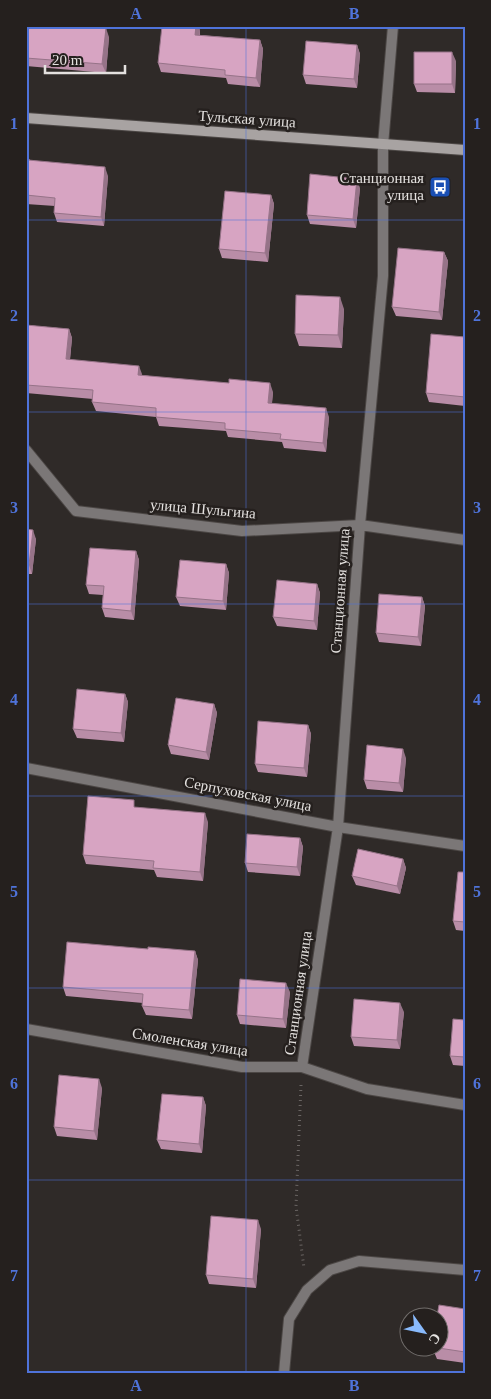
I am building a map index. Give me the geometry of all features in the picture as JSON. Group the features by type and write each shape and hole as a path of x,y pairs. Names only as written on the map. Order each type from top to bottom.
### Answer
{"main road":[{"name":"Тульская улица","path":"26,118 465,150"}],"street":[{"name":"Станционная улица","path":"302,1067 338,826 360,524 383,276 383,145 393,26"},
{"name":"улица Шульгина","path":"26,450 76,511 242,531 360,524 465,540"},
{"name":"Серпуховская улица","path":"26,768 338,826 465,846"},
{"name":"Смоленская улица","path":"26,1029 242,1067 302,1067 367,1089 465,1105"},
{"path":"284,1373 289,1319 307,1290 330,1270 359,1261 464,1268"}],"path":[{"path":"302,1067 296,1206 307,1290"}],"building":[{"path":"26,26 106,28 102,64 26,58"},
{"path":"162,26 196,26 195,35 260,40 256,78 225,75 225,70 158,63"},
{"path":"306,41 357,45 354,79 303,75"},
{"path":"414,52 452,52 452,84 414,84"},
{"path":"26,155 28,155 28,160 105,167 101,217 54,213 55,198 26,195"},
{"path":"310,174 357,179 353,219 307,215"},
{"path":"225,191 271,195 265,253 219,249"},
{"path":"398,248 444,252 439,312 392,307"},
{"path":"296,295 340,297 338,335 295,334"},
{"path":"26,325 69,329 66,359 139,366 138,375 229,383 229,379 270,383 268,403 326,408 323,443 280,439 281,434 225,429 225,423 156,417 156,408 92,402 93,390 26,385"},
{"path":"431,334 465,337 465,397 426,393"},
{"path":"26,529 33,530 29,565 26,565"},
{"path":"90,548 136,551 131,611 102,608 104,586 86,585"},
{"path":"180,560 226,564 223,601 176,597"},
{"path":"277,580 317,584 314,621 273,617"},
{"path":"379,594 422,597 418,637 376,633"},
{"path":"77,689 125,694 121,733 73,729"},
{"path":"176,698 214,704 206,752 168,745"},
{"path":"258,721 308,725 304,768 255,764"},
{"path":"367,745 403,749 399,783 364,780"},
{"path":"88,796 134,800 134,807 205,813 200,872 153,868 154,861 83,855"},
{"path":"247,834 300,838 297,867 245,863"},
{"path":"358,849 403,859 397,886 352,876"},
{"path":"458,872 465,872 465,922 453,921"},
{"path":"67,942 195,951 189,1010 142,1006 143,994 63,987"},
{"path":"240,979 286,983 283,1019 237,1015"},
{"path":"354,999 400,1003 397,1040 351,1037"},
{"path":"453,1019 465,1020 465,1057 450,1056"},
{"path":"59,1075 99,1079 94,1131 54,1127"},
{"path":"162,1094 203,1097 199,1144 157,1140"},
{"path":"211,1216 258,1220 253,1279 206,1275"},
{"path":"448,1306 465,1309 465,1352 448,1349"}],"place":[{"name":"Станционная улица","path":"440,187"}]}
